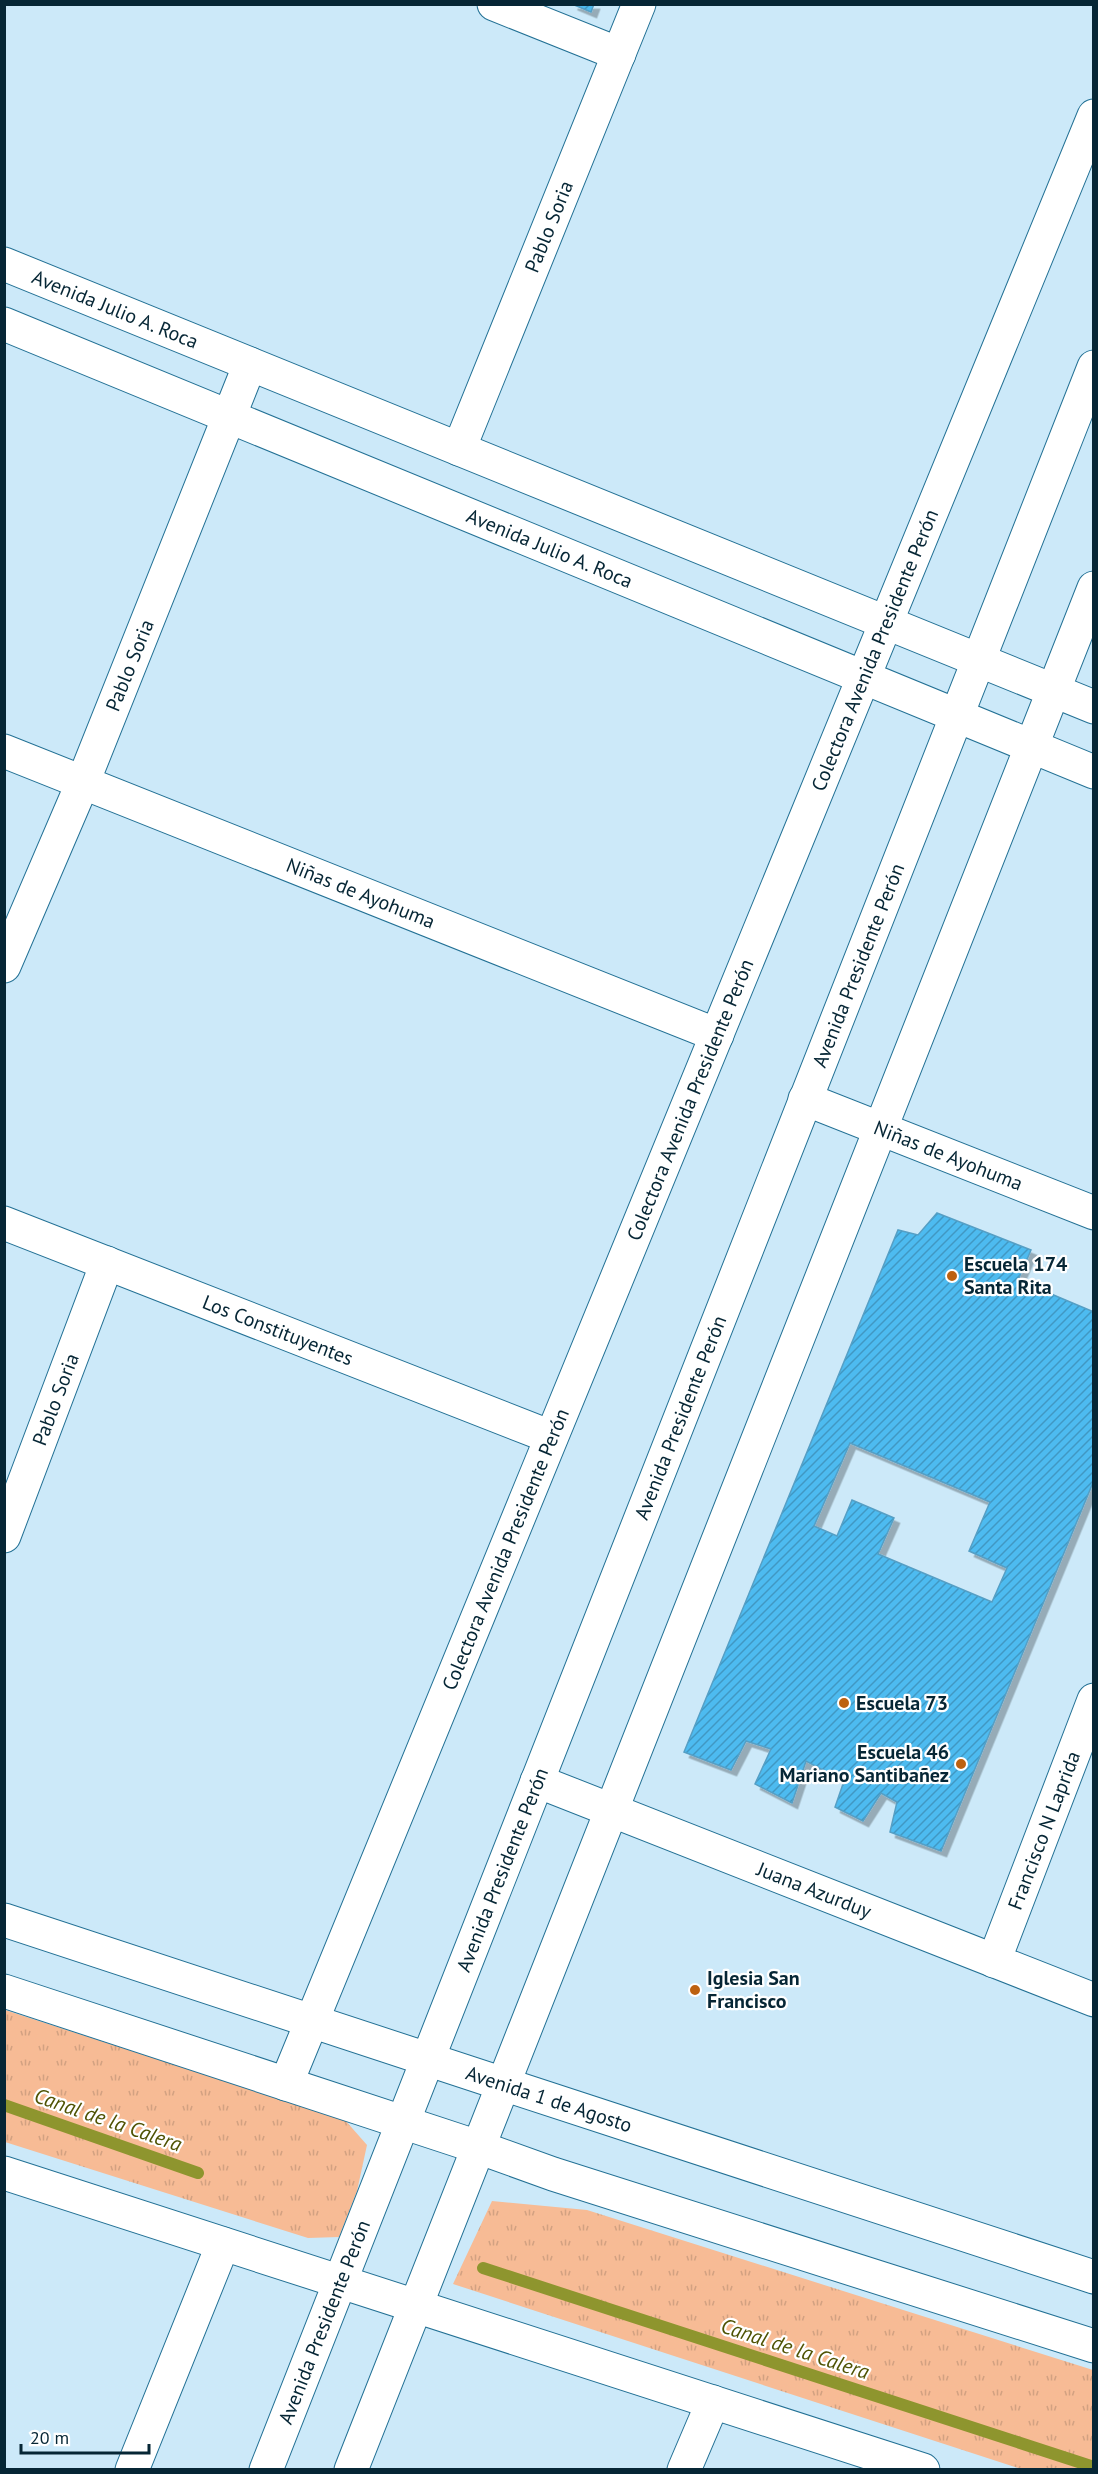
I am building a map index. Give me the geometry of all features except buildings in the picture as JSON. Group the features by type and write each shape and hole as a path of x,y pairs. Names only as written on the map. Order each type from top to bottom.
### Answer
{"street":[{"path":"494,4 619,54"},
{"name":"Pablo Soria","path":"459,449 639,4"},
{"name":"Colectora Avenida Presidente Perón","path":"286,2084 1094,116"},
{"name":"Avenida Julio A. Roca","path":"4,264 1094,707"},
{"name":"Avenida Julio A. Roca","path":"4,324 1094,772"},
{"name":"Pablo Soria","path":"4,966 83,782 250,364"},
{"name":"Avenida Presidente Perón","path":"266,2469 1094,367"},
{"path":"351,2469 1094,588"},
{"name":"Niñas de Ayohuma","path":"4,751 717,1035"},
{"name":"Niñas de Ayohuma","path":"805,1099 1094,1213"},
{"name":"Los Constituyentes","path":"4,1223 551,1437"},
{"name":"Pablo Soria","path":"4,1536 107,1263"},
{"name":"Francisco N Laprida","path":"994,1961 1094,1700"},
{"name":"Juana Azurduy","path":"537,1781 1094,2000"},
{"name":"Avenida 1 de Agosto","path":"4,1920 1094,2277"},
{"path":"4,1991 403,2122 553,2174 1094,2346"},
{"path":"4,2173 923,2469"},
{"path":"132,2469 223,2244"},
{"path":"684,2469 713,2402"}],"green space":[{"path":"5,2010 345,2120 367,2145 357,2191 339,2237 308,2238 5,2142"},
{"path":"492,2201 587,2210 1093,2370 1093,2469 1021,2469 453,2284"}],"waterway":[{"name":"Canal de la Calera","path":"4,2105 198,2173"},
{"name":"Canal de la Calera","path":"483,2268 1094,2467"}],"place":[{"name":"Escuela 174 Santa Rita","path":"952,1276"},
{"name":"Escuela 73","path":"844,1703"},
{"name":"Escuela 46 Mariano Santibañez","path":"961,1764"},
{"name":"Iglesia San Francisco","path":"695,1990"}]}
